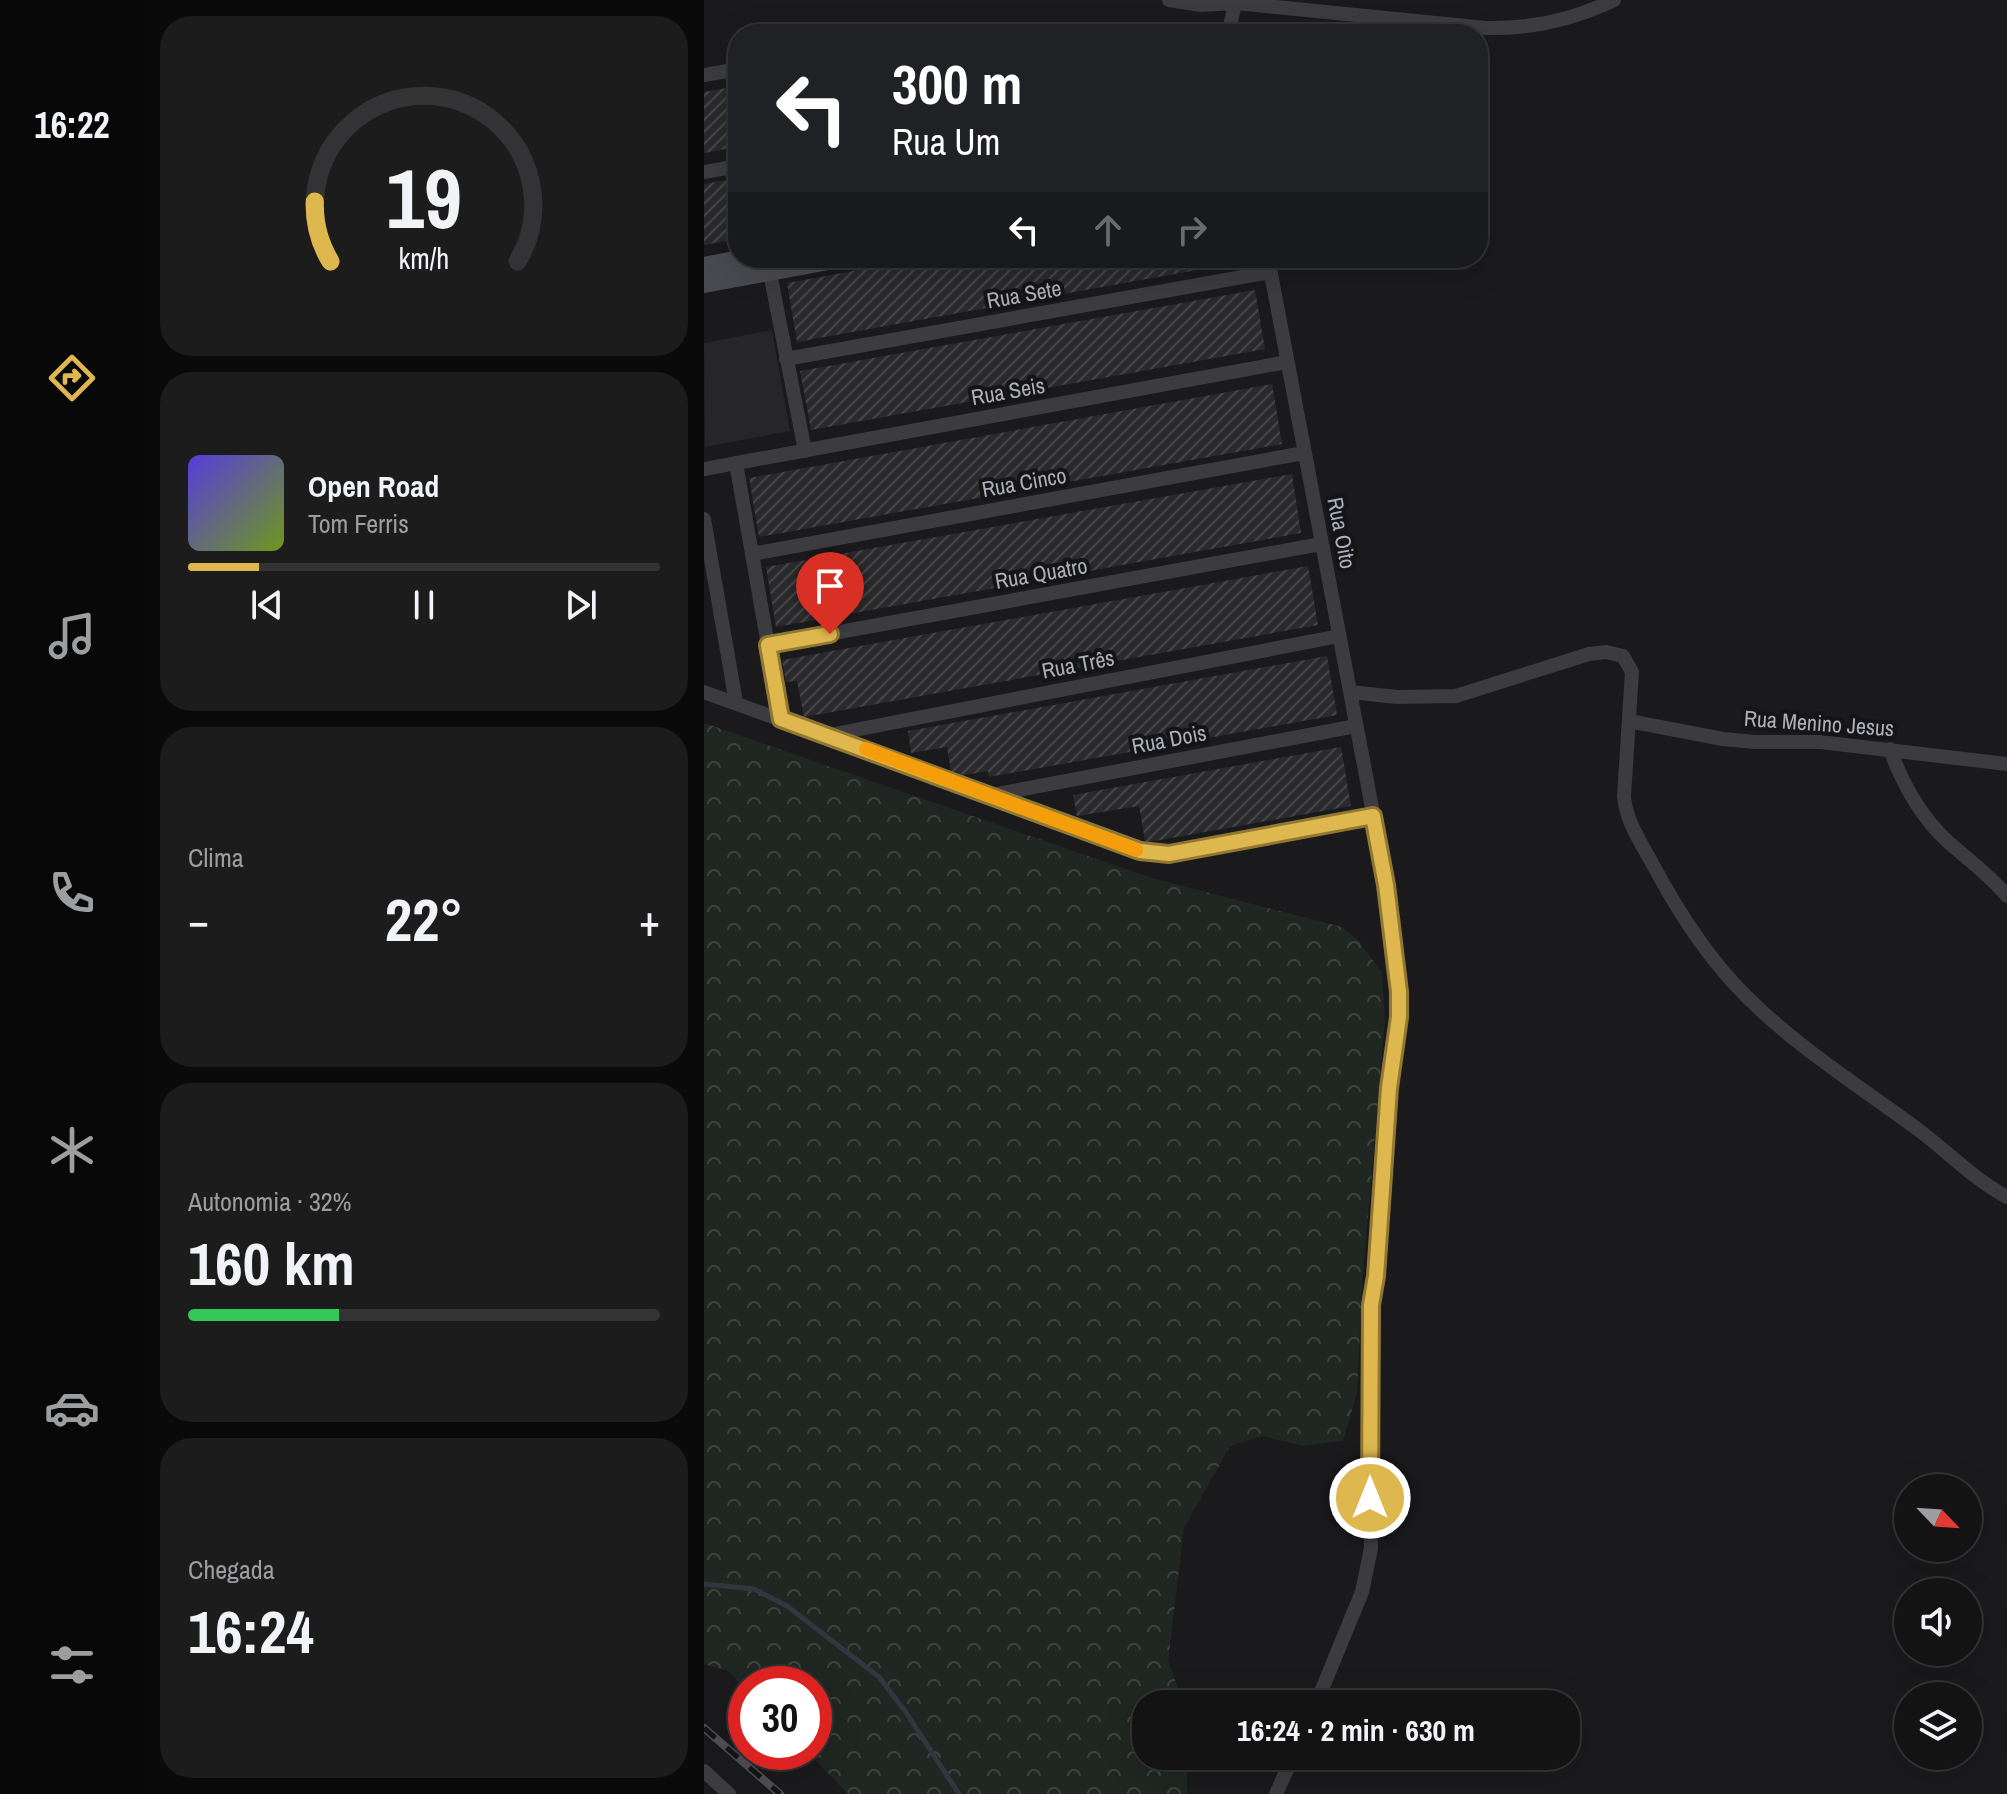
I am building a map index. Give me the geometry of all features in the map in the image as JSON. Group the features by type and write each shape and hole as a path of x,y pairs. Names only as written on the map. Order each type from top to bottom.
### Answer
{"street":[{"path":"1169,0 1201,5 1236,2 1448,24"},
{"path":"1488,28 1522,29 1583,13 1614,0"},
{"path":"1229,24 1236,2"},
{"path":"704,75 728,71"},
{"path":"704,172 728,168"},
{"path":"704,267 728,262"},
{"path":"704,283 755,268"},
{"path":"769,268 805,451"},
{"name":"Rua Sete","path":"786,359 1254,268"},
{"name":"Rua Oito","path":"1270,268 1373,816"},
{"name":"Rua Seis","path":"704,469 1287,362"},
{"name":"Rua Cinco","path":"752,554 1304,453"},
{"path":"736,463 781,719"},
{"path":"704,519 707,559 736,702"},
{"name":"Rua Quatro","path":"768,645 1321,544"},
{"name":"Rua Três","path":"827,735 1339,636"},
{"path":"1350,692 1397,697 1456,696 1571,659 1606,652 1623,656 1630,667 1624,796 1627,815 1657,872 1710,953 1746,996 1801,1044 1992,1189 2007,1197"},
{"path":"704,692 1152,854 1169,854 1373,816 1395,952 1399,1017 1389,1088 1370,1316 1371,1548 1362,1592 1322,1690"},
{"name":"Rua Menino Jesus","path":"1629,721 1744,741 1820,742 2007,764"},
{"name":"Rua Dois","path":"992,795 1356,726"},
{"path":"1890,749 1909,793 1932,825 1991,877 2007,896"},
{"path":"1276,1794 1287,1770"},
{"path":"704,1771 729,1794"}],"shaded area":[{"path":"772,330 790,431 705,447 704,343"}],"green space":[{"path":"704,723 1152,878 1342,927 1359,941 1382,973 1385,1022 1362,1286 1357,1393 1343,1441 1303,1446 1262,1436 1230,1446 1184,1528 1168,1661 1179,1690 1132,1690 1132,1770 1187,1770 1187,1794 848,1794 825,1770 832,1770 832,1666 728,1666 728,1671 704,1664"}],"building":[{"path":"728,88 728,149 704,153 704,92"},
{"path":"728,180 728,241 704,245 704,184"},
{"path":"869,268 1208,268 797,342 787,283"},
{"path":"1255,290 1265,349 811,430 800,371"},
{"path":"1272,384 1282,444 759,537 749,478"},
{"path":"1292,474 1301,533 776,627 766,567"},
{"path":"1308,566 1318,625 804,717 797,681 786,682 782,660"},
{"path":"1327,656 1337,715 989,777 988,771 964,775 951,771 947,747 911,753 908,731"},
{"path":"1341,747 1351,806 1149,842 1145,841 1139,806 1077,816 1073,795"}],"waterway":[{"path":"704,1584 754,1589 787,1606 879,1677 959,1794"}],"railway":[{"path":"704,1728 780,1794"}],"slow traffic":[{"path":"866,749 1136,850"}],"route":[{"path":"830,634 768,645 781,719 1140,851 1169,854 1373,816 1395,952 1399,1017 1389,1088 1376,1276 1371,1305 1370,1498"}]}
